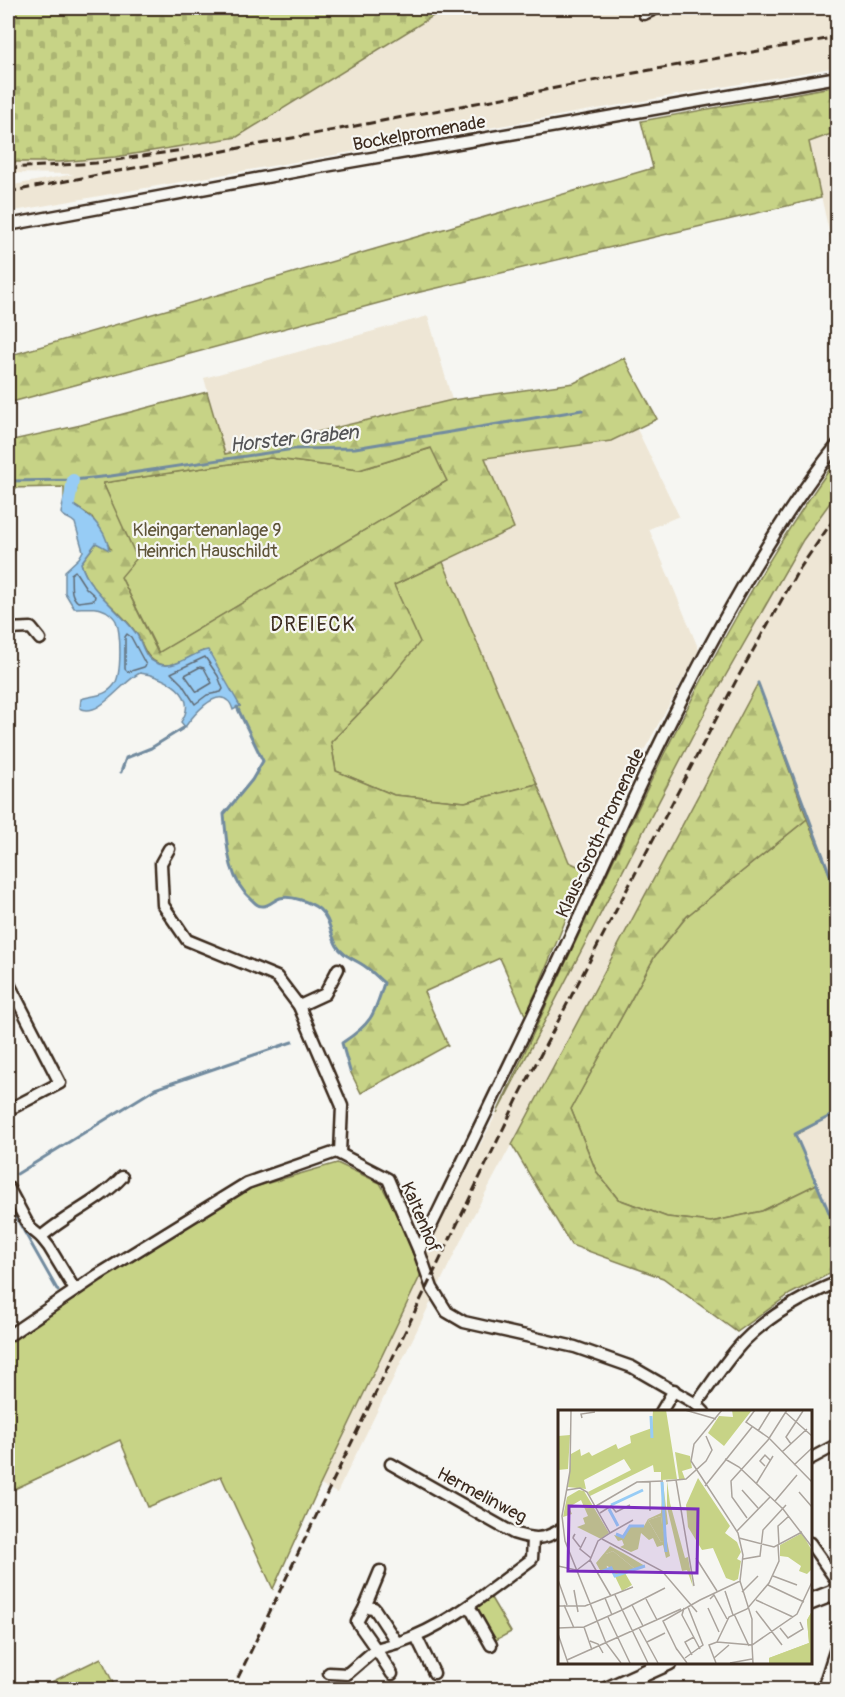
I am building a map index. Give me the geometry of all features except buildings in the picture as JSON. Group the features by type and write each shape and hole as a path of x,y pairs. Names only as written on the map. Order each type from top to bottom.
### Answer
{"main road":[{"path":"812,1601 837,1589"},
{"path":"825,1689 837,1650"},
{"path":"607,1689 664,1664"}],"street":[{"path":"644,14 657,8"},
{"name":"Bockelpromenade","path":"8,225 837,76"},
{"name":"Klaus-Groth-Promenade","path":"419,1251 490,1106 622,823 727,612 781,522 837,444"},
{"path":"8,629 31,628 40,639"},
{"path":"8,1336 75,1290 247,1183 336,1152 340,1153 342,1106 299,1006 277,977 188,940 163,905 161,863 169,849"},
{"path":"299,1006 325,994 338,969"},
{"path":"8,982 60,1083 8,1110"},
{"name":"Kaltenhof","path":"340,1153 388,1179 419,1251 429,1281 447,1312 464,1322 575,1347 632,1367 674,1390 700,1408"},
{"path":"41,1237 58,1221 109,1191 122,1177"},
{"path":"8,1187 30,1228 41,1237 75,1290"},
{"path":"700,1408 742,1343 762,1324 837,1282"},
{"path":"662,1410 674,1390"},
{"path":"812,1457 837,1444"},
{"name":"Hermelinweg","path":"391,1464 513,1533 533,1539 558,1531"},
{"path":"329,1673 347,1674 376,1649 416,1636 469,1606 532,1558 533,1539"},
{"path":"812,1546 836,1580 837,1589"},
{"path":"380,1571 357,1622 392,1674"},
{"path":"469,1606 491,1645"},
{"path":"365,1607 374,1608 397,1643"},
{"path":"416,1636 434,1673"}],"shaded area":[{"path":"446,8 837,8 837,67 8,212 8,186 74,174 8,173 8,162 59,162 115,157 237,137"},
{"path":"837,132 837,239 831,241 809,142"},
{"path":"428,316 452,400 225,454 204,378"},
{"path":"637,429 679,516 649,529 699,650 641,756 586,870 569,862 443,562 514,528 485,458 611,441"},
{"path":"837,493 837,543 832,550 837,548 837,896 758,684 471,1220 337,1493 320,1485 422,1272 427,1247 710,703 803,540"},
{"path":"837,1112 837,1233 795,1134"}],"green space":[{"path":"8,8 446,8 237,137 115,157 59,162 8,162"},
{"path":"837,86 837,132 809,142 821,198 416,293 8,403 8,356 653,168 641,121"},
{"path":"624,358 657,419 611,441 485,458 514,528 394,585 420,642 378,694 331,742 336,771 394,795 465,802 537,784 569,862 586,870 526,1017 500,958 424,992 448,1045 361,1093 350,1071 342,1043 370,1018 378,1003 384,983 366,967 339,949 326,917 319,909 289,897 280,898 265,906 258,905 244,892 233,871 224,814 252,780 263,761 237,707 240,706 203,651 171,665 160,664 148,656 131,626 98,593 85,574 81,563 96,543 110,548 92,517 64,499 64,487 8,488 8,441 81,425 207,392 225,454 452,400 574,383","holes":["431,448 447,481 158,653 121,577 137,558 103,483 270,458 359,470"]},
{"name":"Kleingartenanlage 9 Heinrich Hauschildt","path":"432,448 447,481 159,653 121,577 113,506 103,483 270,458 359,470"},
{"path":"837,459 837,493 803,540 710,703 497,1113 643,797 684,714 767,565"},
{"path":"443,562 537,784 465,802 394,795 336,771 331,742 378,694 394,585"},
{"path":"758,683 807,819 687,916 655,956 571,1109 596,1171 618,1199 667,1217 711,1222 762,1211 817,1184 837,1233 837,1270 790,1294 737,1332 663,1278 571,1245 512,1145"},
{"path":"807,819 838,896 837,1112 795,1135 817,1184 762,1211 711,1222 667,1217 618,1199 596,1171 571,1109 655,956 687,916"},
{"path":"337,1163 380,1183 407,1232 422,1272 273,1589 221,1476 148,1507 120,1440 8,1492 8,1343 106,1276 248,1189"},
{"path":"491,1598 511,1632 494,1641 474,1607"},
{"path":"101,1658 116,1689 37,1689"}],"water":[{"path":"64,499 92,519 103,532 109,550 96,543 81,563 84,573 135,632 148,657 158,664 170,665 208,650 240,706 233,710 228,701 217,698 204,705 185,727 181,722 186,712 183,695 169,682 140,673 103,704 87,710 80,708 81,699 103,694 114,685 117,680 120,644 118,627 111,615 98,608 74,608 65,593 65,571 83,551 75,523 61,513"}],"waterway":[{"name":"Horster Graben","path":"8,481 73,480 294,449 355,448 582,410"},
{"path":"69,503 73,480"},
{"path":"758,683 838,896"},
{"path":"237,707 263,761 252,780 224,814 230,860 238,882 244,892 260,906 289,897 319,909 326,917 339,949 366,967 384,983 370,1018 342,1043 350,1071"},
{"path":"121,772 126,758 151,748 185,727"},
{"path":"17,1174 155,1089 292,1042"},
{"path":"838,1112 795,1134 838,1233"},
{"path":"8,1203 58,1291"}],"railway":[{"path":"8,192 645,71 838,37"},
{"path":"8,168 96,163 183,150"},
{"path":"232,1690 519,1096 738,677 798,571 838,513"}],"district":[{"name":"DREIECK","path":"313,624"}]}
